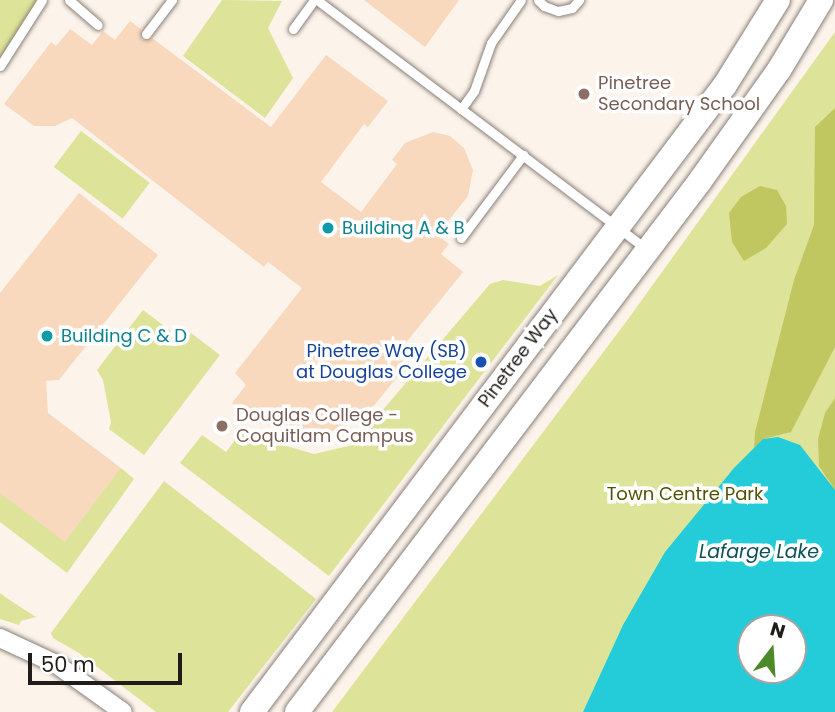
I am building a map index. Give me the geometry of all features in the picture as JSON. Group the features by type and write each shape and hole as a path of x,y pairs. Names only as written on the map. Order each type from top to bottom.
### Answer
{"main road":[{"name":"Pinetree Way","path":"252,712 736,68 778,0"},
{"path":"297,712 762,96 821,0"}],"street":[{"path":"0,638 56,664 123,712"}],"lane":[{"path":"0,66 42,0"},
{"path":"69,0 98,25"},
{"path":"146,34 172,0"},
{"path":"293,29 315,0 647,249"},
{"path":"461,109 474,90 491,43 521,0"},
{"path":"538,0 550,10 558,11 572,8 579,0"},
{"path":"461,238 523,155"}],"green space":[{"path":"0,0 38,0 0,61"},
{"path":"222,0 282,1 268,28 293,78 265,118 183,56"},
{"name":"Town Centre Park","path":"835,32 835,712 332,712 626,322"},
{"path":"835,108 835,347 791,432 763,439 754,451 755,432 794,280 814,225 815,127"},
{"path":"81,131 150,183 123,219 54,167"},
{"path":"760,186 777,190 786,206 787,224 766,248 744,261 732,242 729,213 741,197"},
{"path":"558,275 329,576 180,463 202,435 226,452 245,427 259,438 314,454 353,445 490,284 503,280 540,286"},
{"path":"143,310 184,341 191,333 220,355 144,455 109,429 111,422 103,380 97,370"},
{"path":"835,398 835,490 819,466 818,439 825,413"},
{"path":"121,468 134,479 67,573 0,522 0,493"},
{"path":"164,481 316,599 228,712 156,712 79,653 53,638 51,633"},
{"path":"0,593 36,617 21,621 19,625 0,619"}],"water":[{"name":"Lafarge Lake","path":"778,437 800,445 835,490 835,712 583,712 623,625 665,552 734,468 763,439"}],"building":[{"path":"364,0 459,0 425,47"},
{"name":"Building A & B","path":"130,21 141,29 142,40 152,38 271,127 326,55 388,101 368,127 364,124 321,182 361,212 397,164 392,160 405,143 433,132 450,136 464,148 473,170 468,196 437,235 449,244 441,254 463,272 396,355 407,365 372,408 368,406 356,421 317,437 255,422 232,403 246,385 235,373 302,288 268,262 264,267 72,118 55,126 34,126 4,104 51,42 56,46 70,29 92,45 103,31 115,40"},
{"name":"Building C & D","path":"79,193 158,255 59,380 46,381 48,413 121,468 65,542 0,493 0,293"}],"place":[{"name":"Pinetree Secondary School","path":"584,94"},
{"name":"Building A & B","path":"328,228"},
{"name":"Building C & D","path":"47,336"},
{"name":"Pinetree Way (SB) at Douglas College","path":"481,362"},
{"name":"Douglas College - Coquitlam Campus","path":"222,426"}]}
